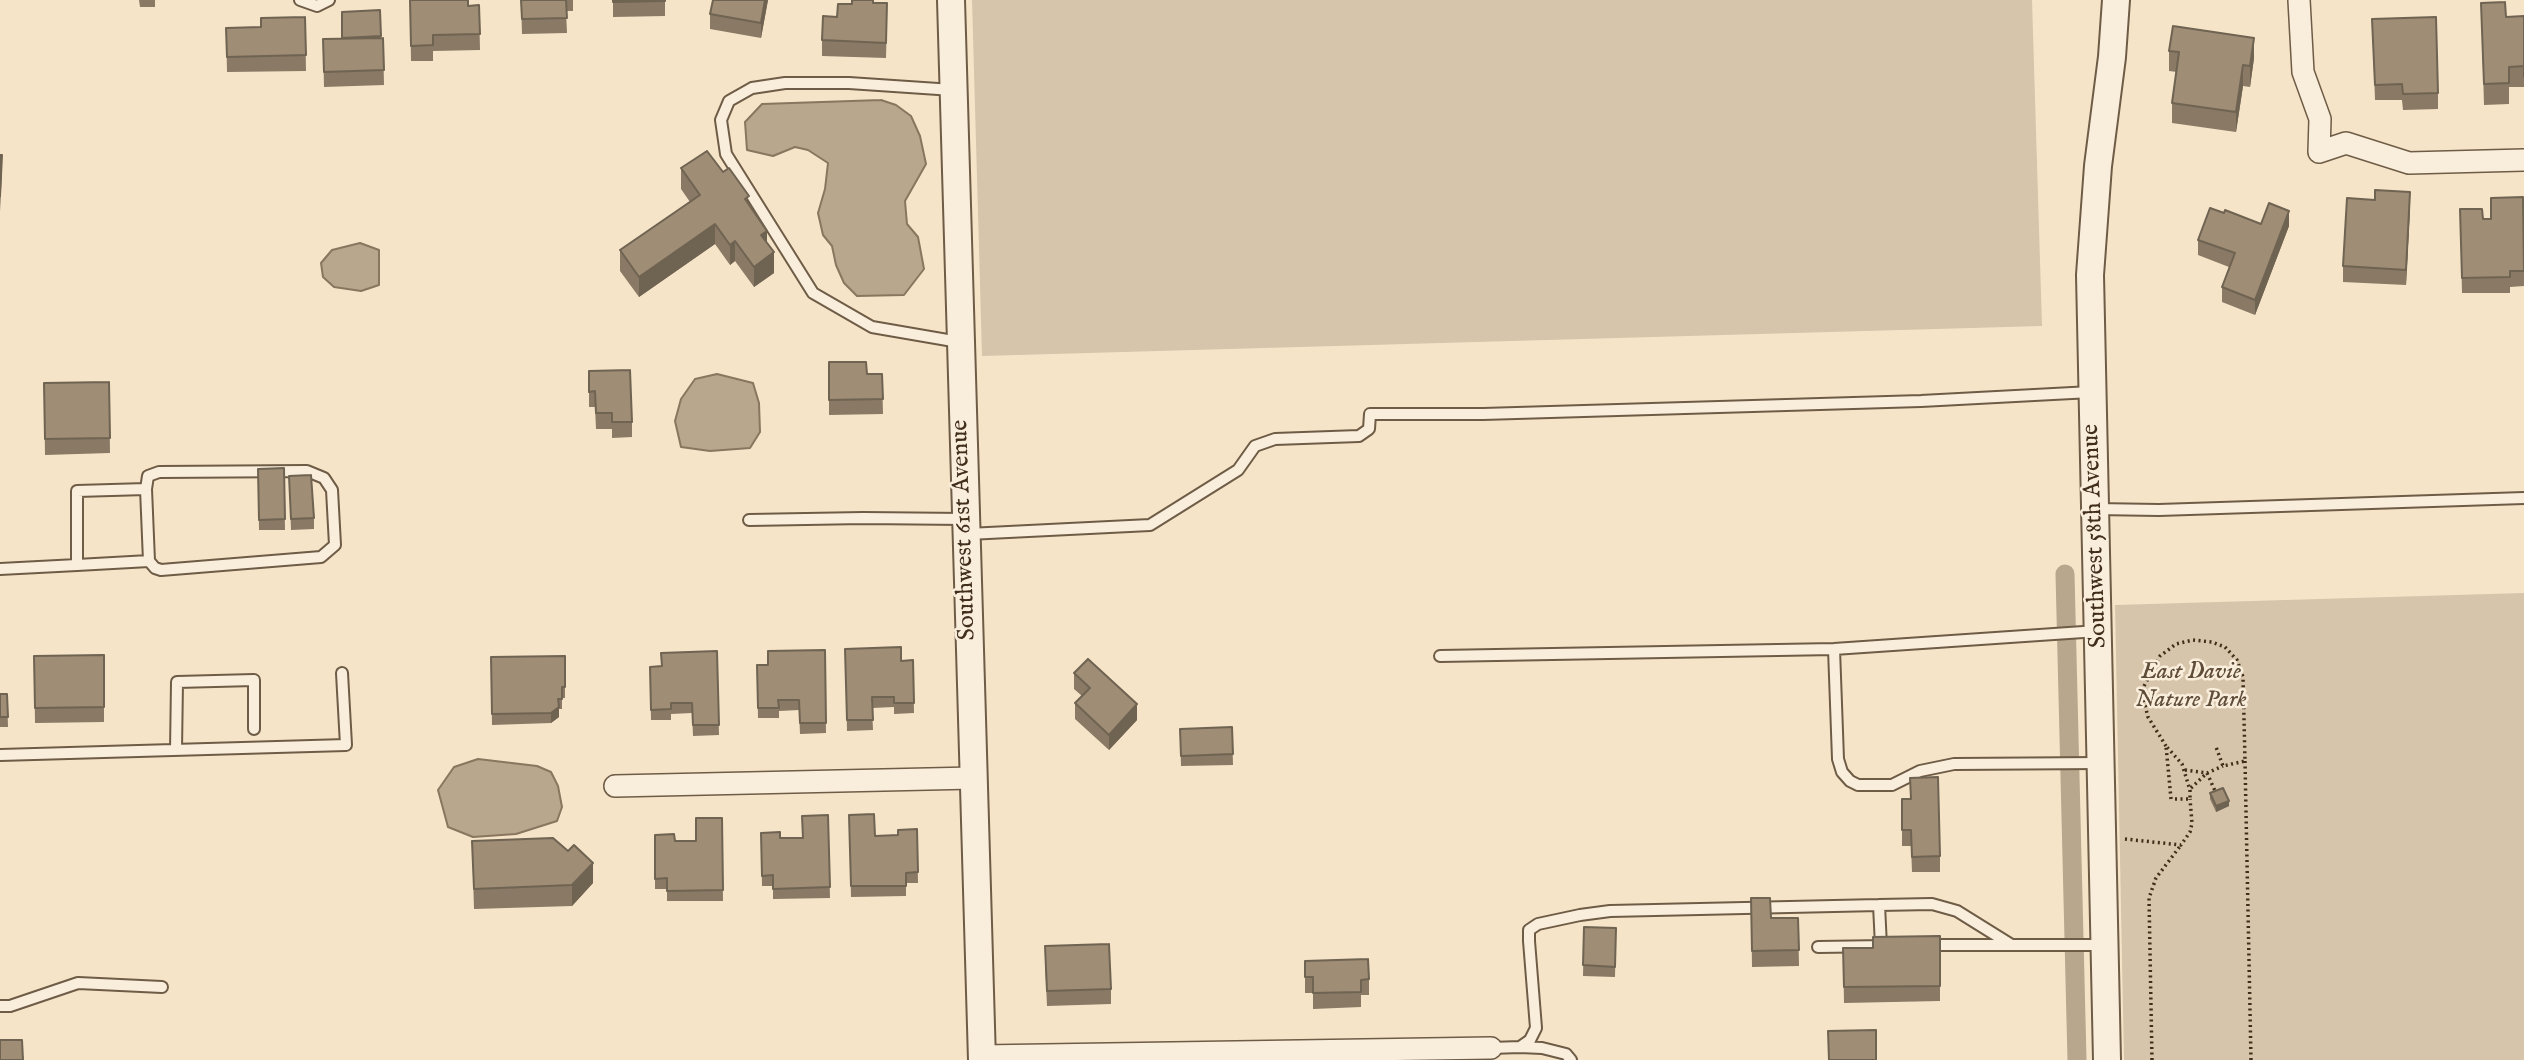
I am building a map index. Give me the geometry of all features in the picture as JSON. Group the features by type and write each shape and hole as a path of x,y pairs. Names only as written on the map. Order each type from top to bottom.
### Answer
{"street":[{"name":"Southwest 61st Avenue","path":"951,0 981,1058"},
{"path":"2299,0 2303,72 2320,119 2319,152 2346,143 2409,163 2524,160"},
{"name":"Southwest 58th Avenue","path":"2107,1060 2105,945 2092,763 2095,509 2092,226 2112,57 2114,4"},
{"path":"615,786 973,778"},
{"path":"981,1058 1491,1048"}],"lane":[{"path":"300,0 317,6 329,0"},
{"path":"953,90 849,83 785,83 752,88 729,101 721,120 726,154 813,293 872,327 959,342"},
{"path":"748,520 863,517 965,526 1150,525 1238,470 1255,446 1275,439 1359,436 1369,429 1370,414 1483,414 1879,402 2092,392"},
{"path":"307,471 324,478 332,490 335,545 321,557 161,570 149,561 146,489 148,476 159,472 307,471"},
{"path":"77,565 76,491 146,489"},
{"path":"2095,509 2159,510 2524,498"},
{"path":"0,569 149,561"},
{"path":"1440,656 1834,649 2092,631"},
{"path":"1834,649 1838,759 1842,772 1858,785 1892,785 1932,766 2092,763"},
{"path":"0,755 346,745 342,673"},
{"path":"176,750 177,682 254,680 254,729"},
{"path":"1520,1047 1530,1040 1536,1028 1529,930 1538,925 1580,915 1609,911 1931,904 1957,911 2011,944"},
{"path":"1879,905 1881,946"},
{"path":"1907,946 2105,945"},
{"path":"1818,947 1894,946"},
{"path":"0,1006 10,1006 78,983 162,987"},
{"path":"1491,1048 1542,1048 1566,1054 1571,1060"}],"path":[{"path":"2152,1060 2149,898 2156,878 2190,832 2192,823 2190,790 2185,770 2152,726 2143,697 2146,679 2160,656 2176,644 2193,640 2212,642 2232,653 2241,669 2244,687 2252,1060"},
{"path":"2166,746 2172,799 2190,799"},
{"path":"2216,747 2223,766"},
{"path":"2190,790 2207,772 2245,761"},
{"path":"2185,770 2207,772"},
{"path":"2207,772 2217,795"},
{"path":"2121,839 2181,845"}],"green space":[{"path":"972,0 2032,0 2042,326 982,356"},
{"name":"East Davie Nature Park","path":"2524,593 2524,1060 2124,1060 2115,605"}],"shaded area":[{"path":"881,100 896,105 911,116 920,136 926,164 905,201 907,224 918,237 924,269 904,295 857,296 844,283 832,246 823,235 818,213 825,189 828,163 808,150 795,147 773,156 747,150 745,122 762,104"},
{"path":"360,243 379,250 379,285 361,291 334,287 323,277 321,263 332,250"},
{"path":"717,374 753,383 759,403 760,432 750,448 710,451 681,447 675,421 681,399 695,379"},
{"path":"478,759 537,766 551,772 558,786 562,807 557,821 516,834 473,837 448,827 438,790 454,767"}],"building":[{"path":"410,0 468,0 468,6 479,5 480,34 433,35 433,45 411,46"},
{"path":"521,0 566,0 567,18 522,19"},
{"path":"665,0 665,1 613,2"},
{"path":"713,0 765,0 761,23 710,14"},
{"path":"852,0 887,3 886,43 822,40 823,16 837,17 838,4 852,4"},
{"path":"2505,2 2506,17 2524,16 2524,66 2509,67 2509,83 2484,84 2481,3"},
{"path":"380,10 381,36 342,38 342,12"},
{"path":"305,17 306,55 227,57 226,28 261,27 261,18"},
{"path":"2436,17 2438,93 2403,94 2402,84 2375,85 2372,19"},
{"path":"2173,26 2254,38 2250,66 2243,65 2236,112 2172,103 2179,52 2169,51"},
{"path":"383,38 384,70 324,72 323,39"},
{"path":"707,151 723,172 729,168 749,196 745,199 767,231 761,235 774,252 754,267 735,241 730,245 715,224 639,277 620,250 700,195 681,168"},
{"path":"0,155 2,155 0,196"},
{"path":"2375,190 2410,192 2406,270 2343,266 2347,198 2375,200"},
{"path":"2523,197 2524,271 2510,271 2510,277 2462,278 2460,209 2482,209 2483,219 2491,219 2491,198"},
{"path":"2269,203 2289,211 2255,300 2222,287 2235,253 2198,240 2210,208 2224,213 2225,210 2261,224"},
{"path":"829,362 866,362 867,374 882,374 883,399 829,400"},
{"path":"630,370 632,422 612,422 612,413 596,413 595,391 589,392 589,371"},
{"path":"109,382 110,438 45,439 44,383"},
{"path":"284,468 285,519 259,520 258,469"},
{"path":"311,475 314,518 291,519 289,476"},
{"path":"901,647 901,661 913,660 914,703 894,703 894,697 872,697 873,720 847,720 845,649"},
{"path":"825,650 826,723 800,723 799,700 778,700 779,708 758,708 757,665 768,665 768,651"},
{"path":"717,651 719,725 693,725 692,703 671,703 671,709 651,710 650,667 662,666 661,653"},
{"path":"104,655 104,707 35,708 34,656"},
{"path":"565,656 565,687 562,687 562,699 558,699 559,707 551,713 492,714 491,657"},
{"path":"1088,659 1137,704 1109,735 1075,703 1090,688 1074,673"},
{"path":"0,694 7,694 8,717 0,717"},
{"path":"1232,727 1233,754 1181,756 1180,729"},
{"path":"1938,777 1940,856 1912,857 1911,830 1902,830 1902,799 1911,799 1910,778"},
{"path":"2223,788 2229,801 2216,806 2210,793"},
{"path":"874,814 875,836 898,835 898,830 917,829 918,872 906,873 906,886 851,886 849,815"},
{"path":"828,815 830,887 773,889 773,875 762,876 761,833 780,832 780,838 803,838 802,816"},
{"path":"696,818 722,818 723,890 667,891 667,878 655,879 655,835 674,834 675,841 696,841"},
{"path":"553,838 568,851 574,845 593,863 572,885 474,889 472,841"},
{"path":"1751,898 1770,898 1771,918 1798,918 1799,950 1752,951"},
{"path":"1584,927 1616,928 1615,967 1583,965"},
{"path":"1940,936 1940,986 1844,987 1843,948 1873,948 1873,937"},
{"path":"1109,944 1111,989 1047,991 1045,946"},
{"path":"1368,959 1369,979 1361,980 1361,992 1313,993 1313,977 1305,977 1305,961"},
{"path":"1876,1030 1876,1060 1829,1060 1828,1031"},
{"path":"0,1040 22,1040 23,1060 0,1060"}],"waterway":[{"path":"2065,574 2077,1060"}]}
